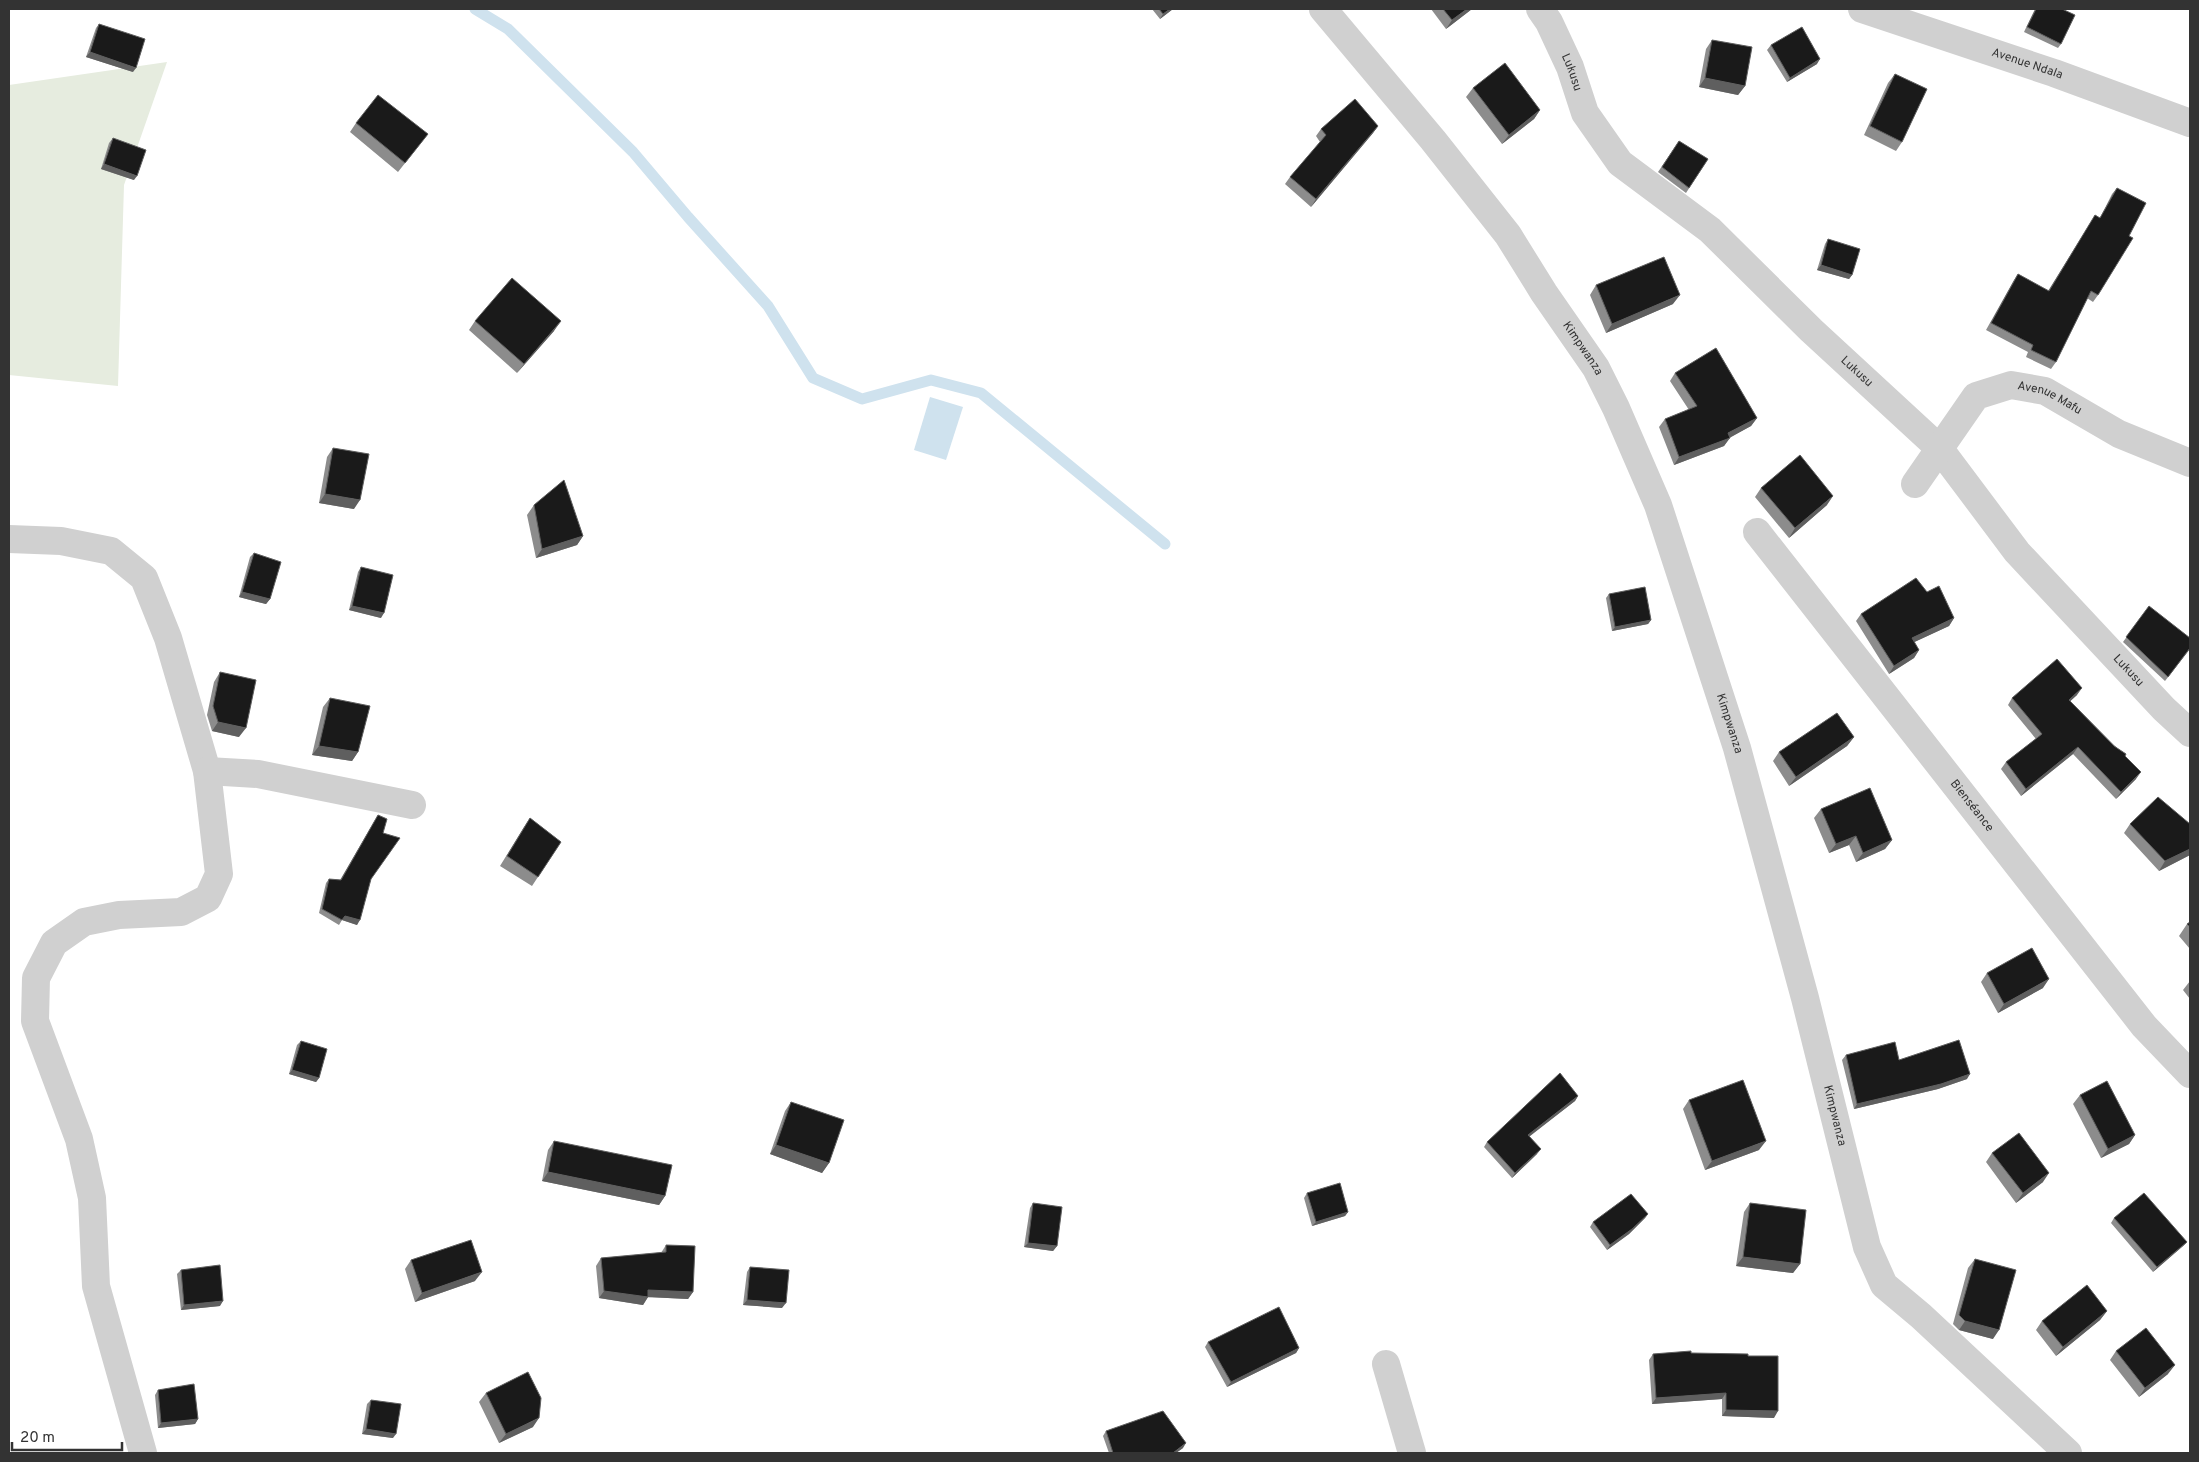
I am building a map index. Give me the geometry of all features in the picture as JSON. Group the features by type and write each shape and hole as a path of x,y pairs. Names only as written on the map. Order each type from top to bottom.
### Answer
{"street":[{"name":"Kimpwanza","path":"1323,9 1434,140 1508,235 1544,293 1596,368 1620,417 1658,505 1737,748 1805,998 1868,1247 1884,1285 1921,1316 2068,1453"},
{"name":"Lukusu","path":"1540,9 1549,22 1570,67 1585,112 1620,163 1710,230 1811,330 1939,448 2017,552 2164,709 2190,733"},
{"name":"Avenue Ndala","path":"1862,9 2054,72 2190,123"},
{"name":"Avenue Mafu","path":"1915,484 1976,396 2011,385 2045,391 2119,434 2190,463"},
{"name":"Bienséance","path":"1758,532 2144,1026 2190,1074"},
{"path":"9,539 61,541 111,551 144,578 168,638 207,771 220,874 208,898 181,912 119,915 84,922 54,943 36,978 35,1021 79,1139 92,1198 96,1286 144,1453"},
{"path":"207,771 258,774 412,805"},
{"path":"1386,1364 1412,1453"}],"shaded area":[{"path":"167,62 124,185 118,386 9,375 9,85"}],"water":[{"path":"930,397 963,407 946,460 914,450"}],"building":[{"path":"1159,9 1170,9 1163,14"},
{"path":"1443,9 1467,9 1452,20"},
{"path":"2036,9 2062,9 2075,15 2061,44 2027,27"},
{"path":"99,24 145,39 136,68 90,52"},
{"path":"1802,27 1820,59 1790,78 1771,45"},
{"path":"1712,40 1752,47 1745,86 1705,78"},
{"path":"1505,63 1540,110 1509,135 1473,88"},
{"path":"1895,74 1927,89 1902,142 1870,126"},
{"path":"378,95 428,134 405,163 356,123"},
{"path":"1355,99 1378,126 1316,199 1290,177 1326,135 1321,129"},
{"path":"113,138 146,150 137,176 104,164"},
{"path":"1679,141 1708,159 1689,188 1662,167"},
{"path":"2117,188 2146,203 2129,236 2133,238 2098,295 2091,291 2056,362 2031,350 2033,345 1991,323 2018,274 2049,291 2095,215 2100,218"},
{"path":"1828,239 1860,249 1852,275 1821,265"},
{"path":"1664,257 1680,295 1612,324 1596,285"},
{"path":"512,278 561,321 524,364 475,321"},
{"path":"1716,348 1757,418 1728,433 1730,438 1679,457 1665,419 1697,406 1675,373"},
{"path":"333,448 369,454 360,500 325,494"},
{"path":"1800,455 1833,496 1795,528 1761,488"},
{"path":"564,480 583,536 542,549 534,505"},
{"path":"254,553 281,562 270,599 242,592"},
{"path":"361,567 393,575 384,613 352,606"},
{"path":"1916,578 1927,592 1939,586 1954,618 1912,638 1919,650 1894,666 1861,614"},
{"path":"1645,587 1651,620 1615,627 1609,594"},
{"path":"2149,606 2190,638 2190,648 2168,677 2126,637"},
{"path":"2057,659 2082,688 2069,700 2114,746 2126,754 2125,756 2141,772 2121,792 2078,747 2026,789 2006,762 2042,734 2012,698"},
{"path":"220,672 256,680 246,728 218,722 213,706"},
{"path":"330,698 370,706 358,752 319,746"},
{"path":"1837,713 1854,737 1796,777 1779,752"},
{"path":"1870,788 1892,840 1863,853 1856,836 1836,844 1821,809"},
{"path":"2158,797 2190,824 2190,849 2165,861 2130,824"},
{"path":"378,815 387,819 383,833 400,838 371,879 360,920 345,916 342,920 322,909 329,879 341,880"},
{"path":"530,818 561,842 538,877 507,856"},
{"path":"2032,948 2049,979 2004,1004 1987,973"},
{"path":"1959,1040 1970,1074 1941,1084 1857,1104 1846,1055 1895,1042 1899,1060"},
{"path":"301,1041 327,1049 319,1078 292,1070"},
{"path":"1560,1073 1578,1096 1528,1135 1541,1149 1515,1173 1487,1142"},
{"path":"1743,1080 1766,1141 1712,1161 1689,1100"},
{"path":"2107,1081 2135,1135 2108,1149 2080,1095"},
{"path":"791,1102 844,1120 829,1163 776,1145"},
{"path":"2019,1133 2049,1173 2023,1193 1992,1153"},
{"path":"554,1141 672,1165 665,1196 548,1172"},
{"path":"1340,1183 1348,1212 1316,1222 1307,1193"},
{"path":"2144,1193 2187,1242 2157,1267 2114,1218"},
{"path":"1631,1194 1648,1214 1632,1229 1610,1245 1593,1222"},
{"path":"1033,1203 1062,1207 1057,1246 1028,1243"},
{"path":"1750,1203 1806,1210 1800,1264 1743,1257"},
{"path":"471,1240 482,1272 422,1293 411,1260"},
{"path":"666,1245 695,1246 693,1292 648,1290 648,1297 604,1291 601,1258 666,1252"},
{"path":"1975,1259 2016,1270 1999,1330 1965,1321 1959,1315"},
{"path":"220,1265 223,1301 184,1305 181,1270"},
{"path":"750,1267 789,1270 786,1303 747,1300"},
{"path":"2087,1285 2107,1311 2063,1347 2042,1321"},
{"path":"1279,1307 1299,1348 1231,1382 1208,1342"},
{"path":"2146,1328 2175,1365 2145,1388 2116,1351"},
{"path":"1691,1351 1691,1353 1778,1356 1778,1411 1726,1410 1726,1393 1656,1398 1653,1354"},
{"path":"528,1372 541,1398 539,1418 506,1434 486,1393"},
{"path":"194,1384 198,1419 161,1423 158,1390"},
{"path":"371,1400 401,1404 396,1434 366,1429"},
{"path":"1163,1411 1186,1443 1173,1453 1113,1453 1106,1431"}],"waterway":[{"path":"475,9 508,29 633,152 768,306 813,378 862,399 931,380 981,393 1165,544"}]}
